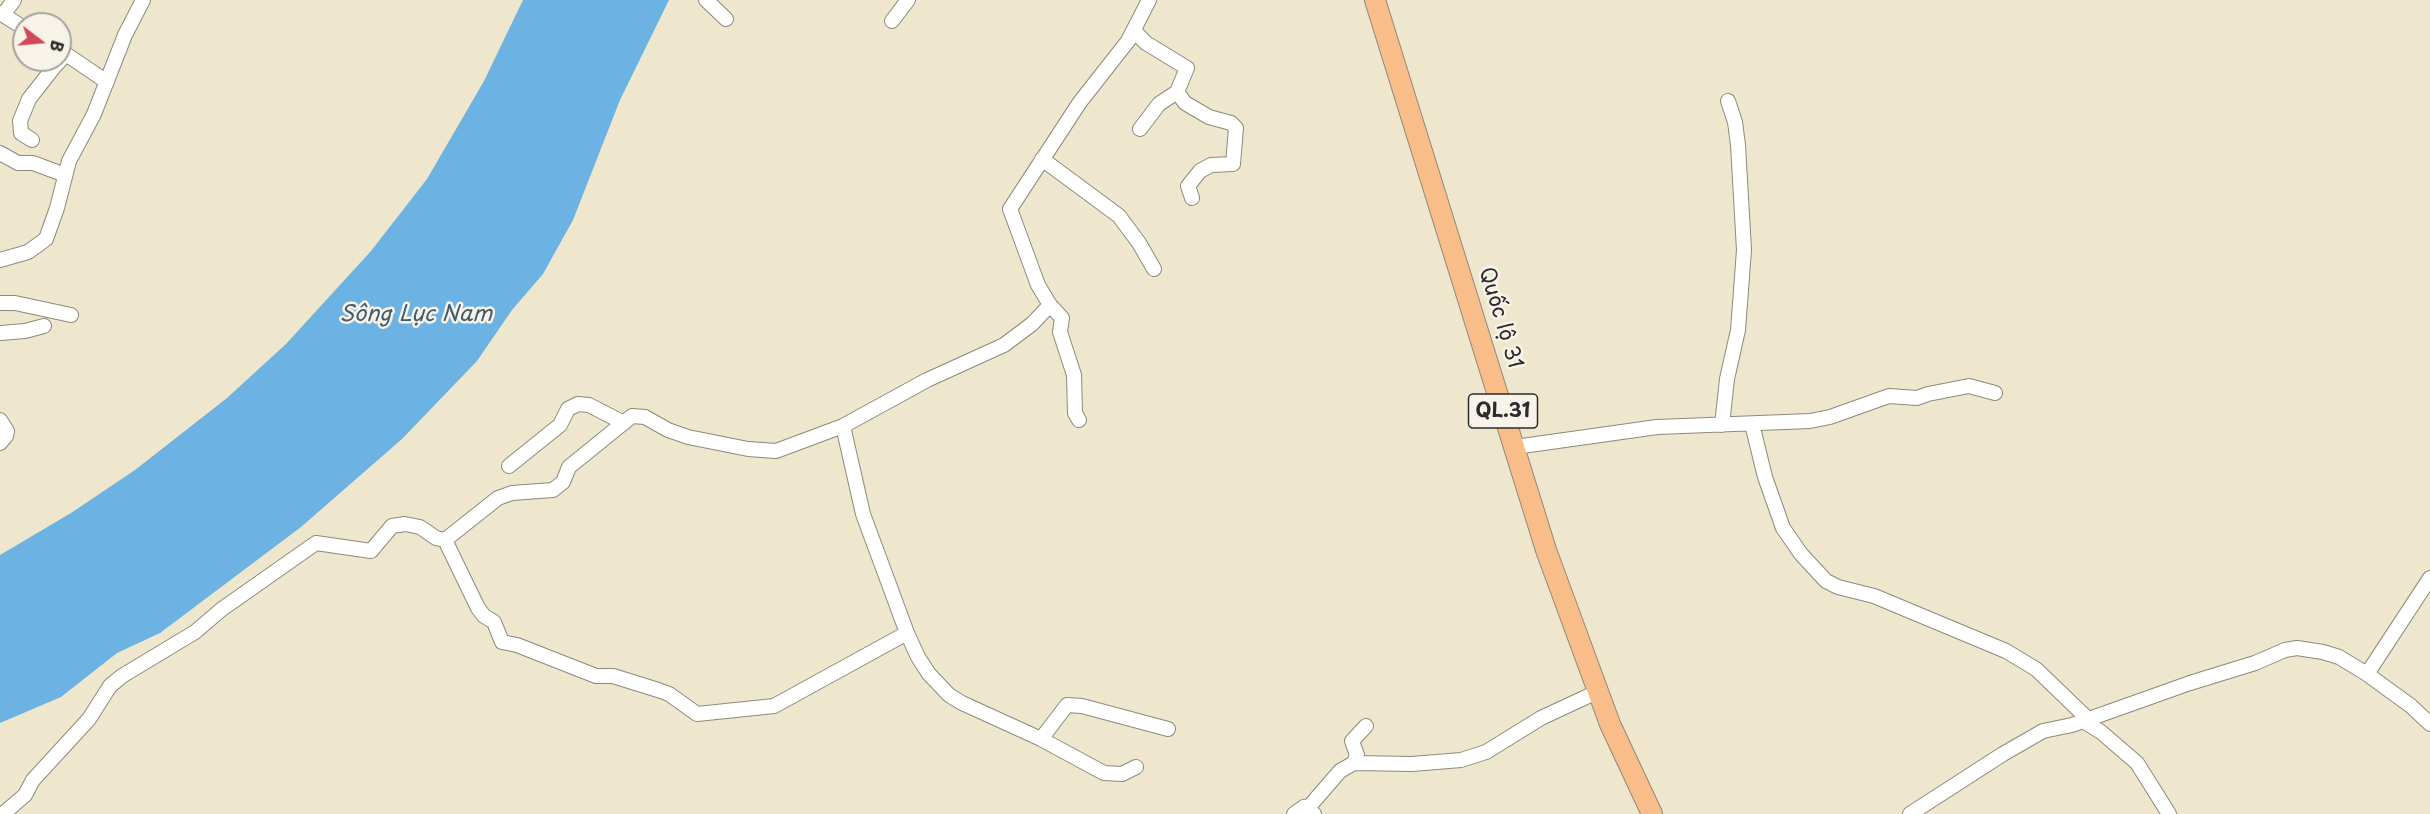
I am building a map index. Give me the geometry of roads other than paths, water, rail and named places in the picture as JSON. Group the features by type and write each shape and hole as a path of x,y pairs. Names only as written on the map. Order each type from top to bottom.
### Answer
{"highway":[{"name":"Quốc lộ 31","path":"1375,0 1546,550 1610,724 1652,814"}],"street":[{"path":"2,14 14,0"},
{"path":"0,260 28,252 46,239 69,161 94,114 125,35 143,0"},
{"path":"706,0 726,19"},
{"path":"892,21 908,0"},
{"path":"1079,420 1075,413 1074,375 1060,332 1062,318 1038,285 1010,209 1080,102 1114,61 1134,31 1149,0"},
{"path":"1134,31 1146,43 1187,68 1177,92 1159,104 1140,129"},
{"path":"72,58 106,82"},
{"path":"32,140 21,134 20,121 29,99 50,72"},
{"path":"1177,92 1185,103 1206,116 1231,123 1236,128 1233,164 1211,165 1200,171 1188,186 1192,198"},
{"path":"1722,425 1727,379 1738,330 1744,249 1736,134 1728,101"},
{"path":"0,153 18,163 33,162 65,175"},
{"path":"1042,159 1119,216 1139,243 1154,269"},
{"path":"0,303 15,303 71,315"},
{"path":"445,540 498,498 512,493 553,490 562,482 569,467 632,416 639,415 688,437 768,452 843,426 927,380 1004,345 1032,324 1050,304"},
{"path":"0,333 26,331 44,326"},
{"path":"1515,447 1657,427 1810,421 1830,417 1889,396 1917,398 1969,386 1995,393"},
{"path":"509,466 555,430 562,423 568,409 578,404 589,405 624,423"},
{"path":"0,420 7,431 0,443"},
{"path":"1752,424 1765,477 1783,528 1826,581 1838,587 1874,596 2006,651 2036,669 2086,720 2137,763 2169,814"},
{"path":"843,426 863,514 907,633 924,667 949,695 1111,775 1122,774 1136,766"},
{"path":"3,814 25,795 33,780 89,719 110,686 122,676 195,632 222,609 311,546 320,543 372,551 393,526 405,524 420,527 436,538 445,540"},
{"path":"445,540 478,608 494,622 502,642 517,645 596,676 613,675 669,694 697,714 774,706 907,633"},
{"path":"2367,674 2430,578"},
{"path":"1910,814 2043,730 2072,725 2291,649 2323,652 2339,657 2411,706 2430,724"},
{"path":"1294,814 1304,807 1311,811 1340,771 1354,763 1412,764 1461,760 1486,752 1541,718 1599,691"},
{"path":"1041,739 1067,705 1082,706 1168,729"},
{"path":"1354,763 1357,755 1352,741 1366,726"}],"water":[{"name":"Sông Lục Nam","path":"523,0 669,0 620,100 573,220 543,274 512,310 477,361 402,439 301,527 160,633 117,653 61,697 0,723 0,555 71,513 135,470 227,398 286,344 371,251 427,179 484,81"}]}
